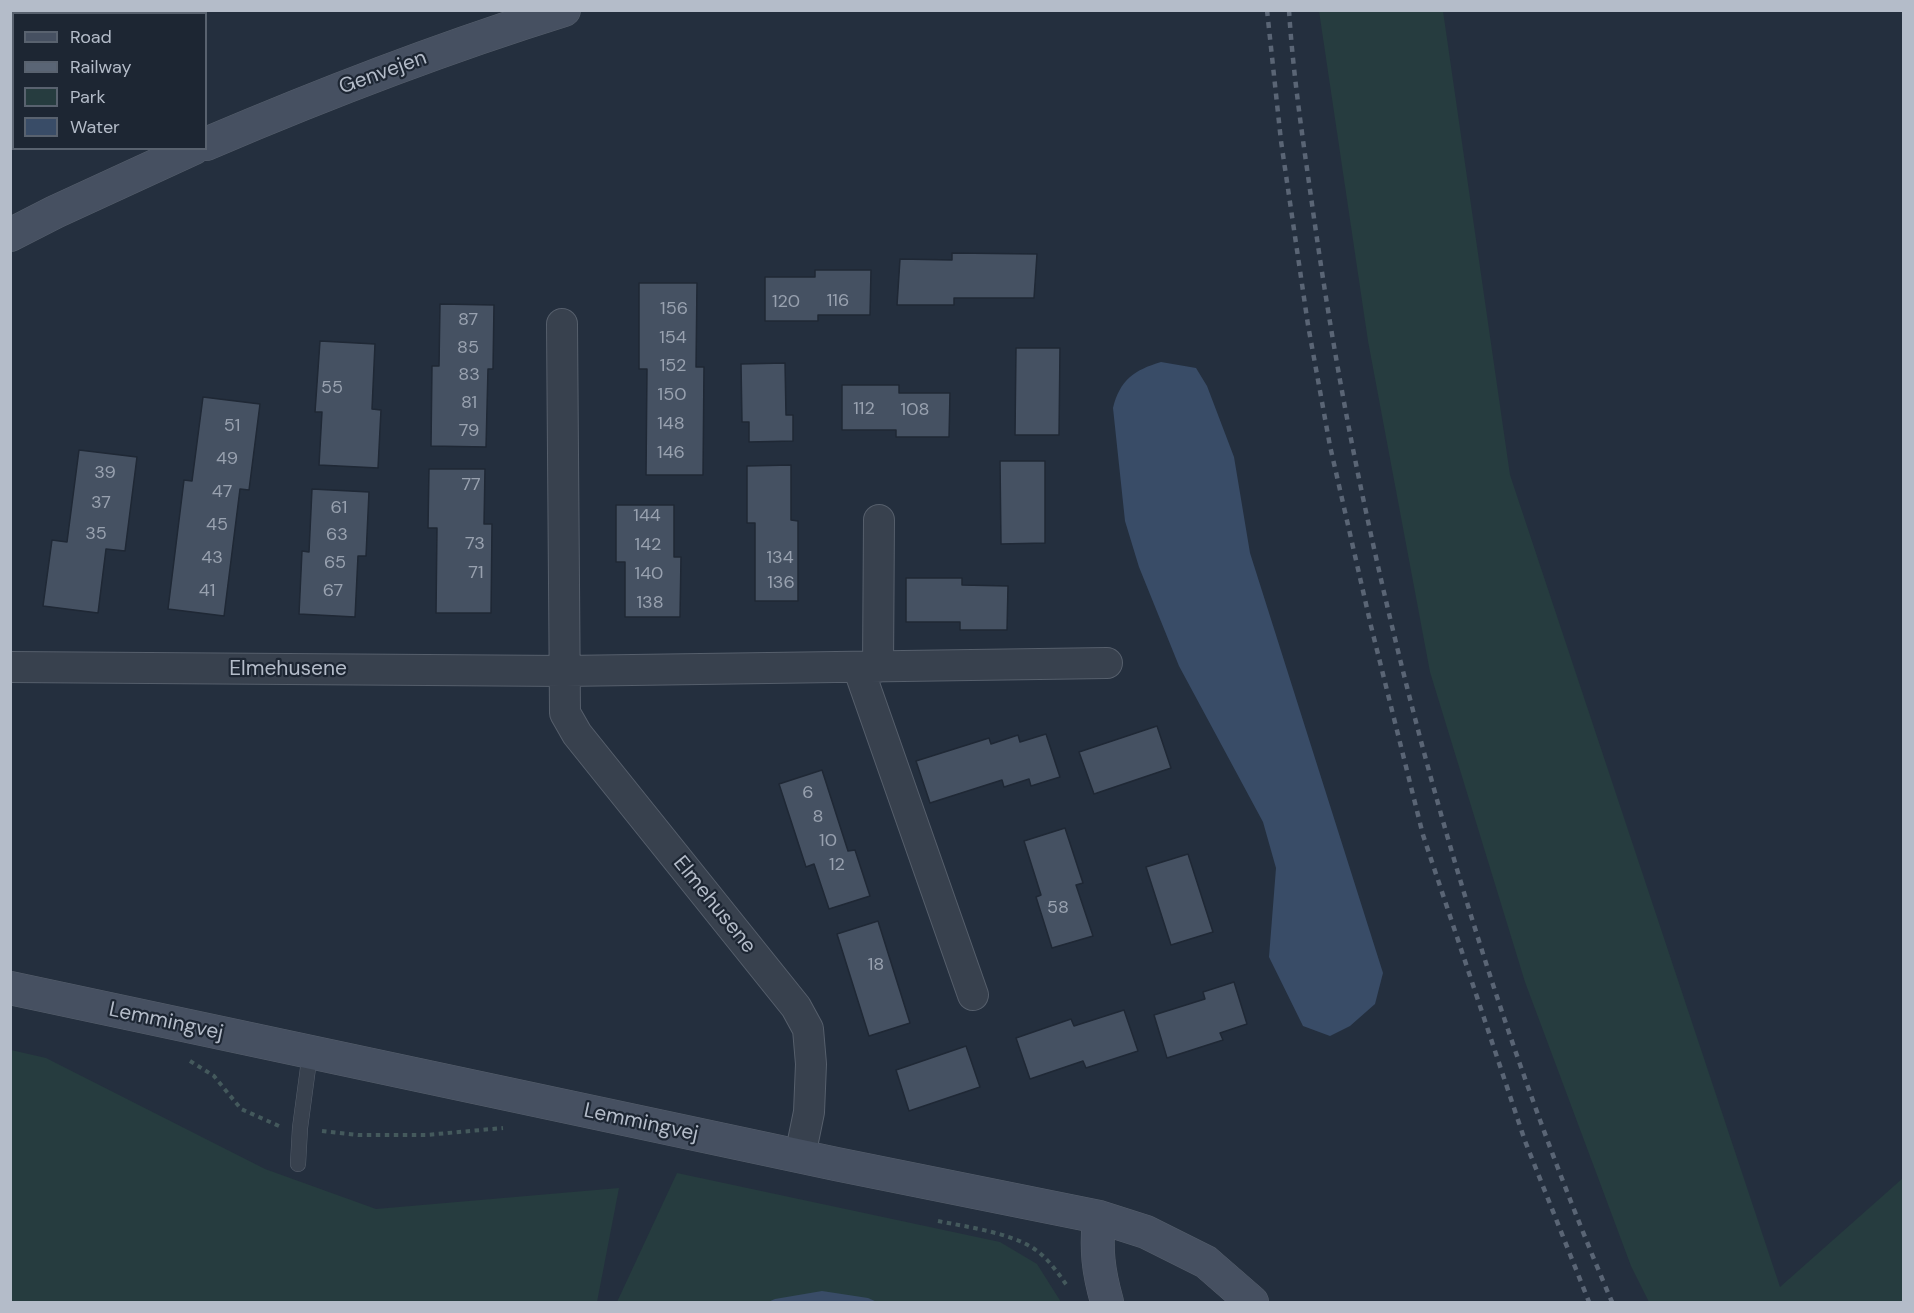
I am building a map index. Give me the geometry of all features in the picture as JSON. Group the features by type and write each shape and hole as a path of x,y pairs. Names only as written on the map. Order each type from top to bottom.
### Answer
{"street":[{"name":"Genvejen","path":"207,144 294,106 407,63 564,10"},
{"path":"10,235 190,150"},
{"name":"Elmehusene","path":"562,324 565,714 577,734 796,1007 808,1029 811,1064 809,1112 800,1156"},
{"path":"879,520 868,667 973,995"},
{"name":"Elmehusene","path":"10,667 565,671 1107,663"},
{"name":"Lemmingvej","path":"10,988 800,1156 1099,1216 1146,1232 1206,1262 1252,1302"},
{"path":"1099,1216 1097,1242 1099,1273 1107,1302"}],"lane":[{"path":"298,1164 300,1128 310,1053"}],"path":[{"path":"187,1059 214,1076 241,1109 277,1126 358,1135 426,1135 509,1129"},
{"path":"932,1219 1000,1235 1033,1248 1052,1265 1075,1295"}],"green space":[{"path":"1319,11 1443,11 1510,475 1780,1287 1903,1178 1903,1302 1649,1302 1631,1266 1525,982 1430,672 1368,341"},
{"path":"11,1050 46,1058 265,1169 376,1209 619,1188 597,1302 11,1302"},
{"path":"677,1173 1000,1242 1037,1264 1061,1302 617,1302"}],"water":[{"path":"1161,362 1196,368 1207,386 1234,457 1250,553 1383,973 1375,1004 1350,1026 1330,1036 1303,1026 1269,957 1276,868 1263,822 1179,666 1139,567 1125,521 1113,408 1124,383 1143,369"},
{"path":"822,1291 868,1298 877,1302 768,1302"}],"building":[{"path":"952,253 1037,254 1034,298 954,298 954,305 897,305 900,259 952,260"},
{"path":"815,270 871,270 870,315 818,315 818,321 765,321 765,277 815,277"},
{"path":"639,283 697,283 696,367 704,367 703,475 646,475 647,369 639,369"},
{"path":"440,304 494,305 493,369 488,369 486,447 431,446 432,366 439,366"},
{"path":"320,341 375,344 372,409 381,410 378,468 319,465 322,412 315,412"},
{"path":"1016,348 1060,348 1059,435 1015,435"},
{"path":"785,363 786,415 793,415 793,441 749,442 749,422 742,422 741,364"},
{"path":"842,385 899,385 899,393 950,393 949,437 896,437 896,430 842,430"},
{"path":"203,397 260,404 249,490 240,489 224,616 168,609 184,480 192,481"},
{"path":"79,450 137,457 125,551 106,549 98,613 43,606 52,540 67,542"},
{"path":"1000,461 1045,461 1045,543 1001,544"},
{"path":"791,465 791,520 798,521 798,601 755,601 755,523 747,523 747,466"},
{"path":"429,469 485,469 484,524 492,524 491,613 436,613 437,528 428,528"},
{"path":"312,489 369,492 366,556 358,556 355,617 299,614 302,551 309,552"},
{"path":"616,505 674,505 674,557 681,557 680,617 625,617 625,562 616,562"},
{"path":"906,578 962,578 962,585 1008,586 1007,630 960,630 960,622 906,622"},
{"path":"1157,726 1171,768 1094,794 1079,752"},
{"path":"1046,734 1060,777 1031,786 1029,779 1004,787 1002,780 930,803 916,761 989,738 991,744 1018,735 1020,742"},
{"path":"822,770 848,851 855,850 870,896 829,909 814,864 806,867 779,784"},
{"path":"1065,828 1083,883 1076,885 1093,936 1052,948 1036,897 1041,895 1024,841"},
{"path":"1188,854 1213,932 1171,945 1146,867"},
{"path":"878,921 910,1023 869,1036 837,934"},
{"path":"1234,982 1247,1024 1220,1033 1223,1040 1167,1058 1154,1015 1205,999 1203,992"},
{"path":"1124,1010 1138,1051 1086,1068 1083,1061 1030,1079 1016,1038 1071,1019 1074,1026"},
{"path":"966,1046 980,1087 909,1111 896,1070"}],"railway":[{"path":"1267,10 1281,141 1308,325 1330,446 1371,626 1423,835 1525,1141 1589,1302"},
{"path":"1289,10 1302,132 1337,363 1368,521 1391,621 1442,819 1503,1015 1573,1207 1612,1302"}]}
